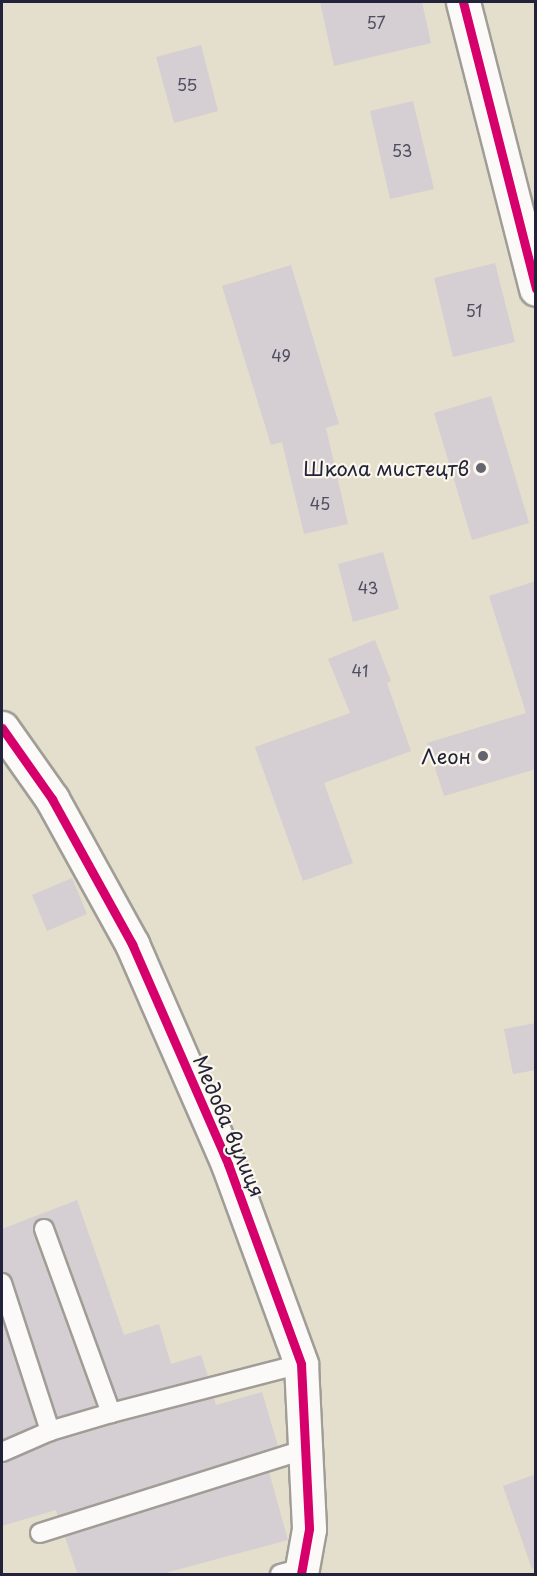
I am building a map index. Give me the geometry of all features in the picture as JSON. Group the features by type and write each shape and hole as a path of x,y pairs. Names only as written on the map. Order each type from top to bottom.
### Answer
{"street":[{"path":"463,2 536,289"},
{"name":"Медова вулиця","path":"2,728 52,799 132,944 228,1164 301,1364 309,1529 294,1572"}],"lane":[{"path":"44,1229 111,1413"},
{"path":"2,1283 50,1431"},
{"path":"2,1452 50,1431 111,1413 301,1364"},
{"path":"40,1533 306,1449"}],"building":[{"path":"320,2 422,2 431,43 334,66"},
{"path":"201,45 218,111 174,123 156,57"},
{"path":"413,101 434,189 390,199 370,111"},
{"path":"495,263 515,342 453,357 434,278"},
{"path":"291,265 339,424 326,428 348,524 304,534 282,442 271,445 222,286"},
{"name":"Школа мистецтв","path":"491,396 529,523 472,540 434,413"},
{"path":"383,552 399,609 353,622 338,564"},
{"name":"Леон","path":"536,581 536,769 444,796 427,743 526,713 489,596"},
{"path":"375,640 391,681 387,683 411,751 324,783 353,863 303,881 255,747 350,713 328,659"},
{"path":"72,878 87,914 47,931 32,895"},
{"path":"536,1023 536,1070 513,1074 504,1029"},
{"path":"77,1200 124,1335 159,1324 171,1364 201,1355 208,1376 118,1400 55,1225 51,1220 41,1218 35,1222 33,1233 96,1406 57,1417 13,1280 9,1274 2,1272 2,1229"},
{"path":"2,1318 36,1425 2,1440"},
{"path":"262,1392 278,1446 58,1516 56,1510 2,1526 2,1463 54,1442 114,1424 214,1398 216,1405"},
{"path":"269,1472 288,1540 158,1575 78,1575 65,1537"},
{"path":"536,1474 536,1568 532,1569 503,1486"}],"cycle path":[{"path":"463,2 536,289"},
{"path":"2,728 52,799 132,944 228,1164 301,1364 309,1529 301,1574"}],"place":[{"name":"Школа мистецтв","path":"481,468"},
{"name":"Леон","path":"483,756"}]}
